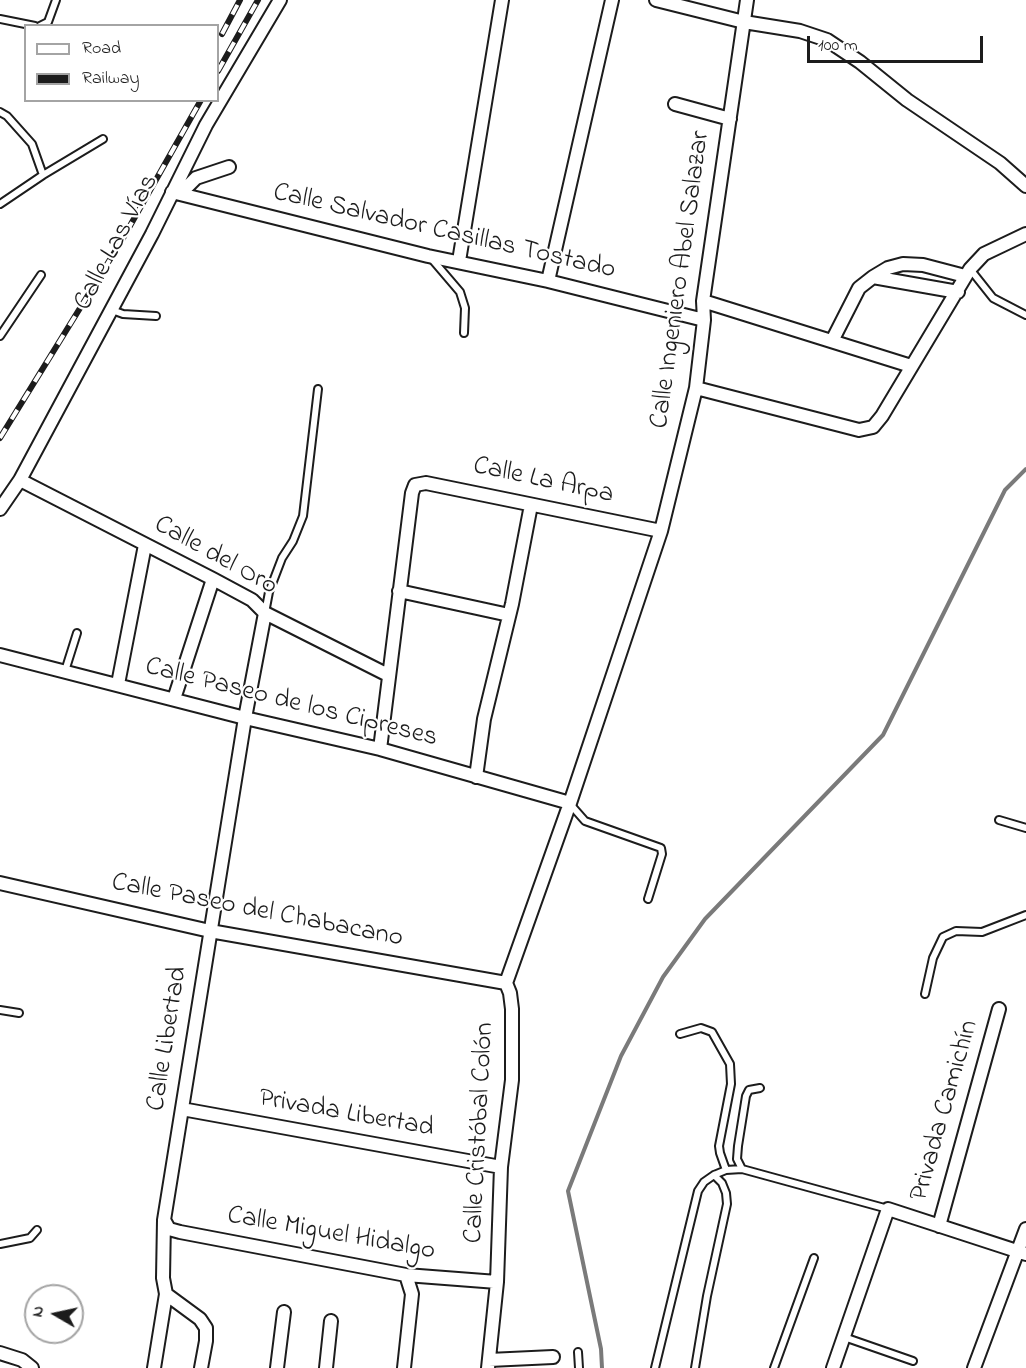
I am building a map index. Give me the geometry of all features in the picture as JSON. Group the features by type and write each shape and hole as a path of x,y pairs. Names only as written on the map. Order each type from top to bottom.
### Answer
{"street":[{"name":"Calle Las Vías","path":"0,509 20,480 176,193 206,125 280,0"},
{"path":"459,261 502,0"},
{"path":"548,281 612,0"},
{"path":"656,0 744,22 800,31 827,40 860,62 907,100 1000,163 1026,186"},
{"name":"Calle Ingeniero Abel Salazar","path":"570,804 662,531 696,388 704,320 703,302 747,0"},
{"path":"675,104 730,119"},
{"path":"176,193 196,178 229,167"},
{"name":"Calle Salvador Casillas Tostado","path":"176,193 428,256 548,281 704,320"},
{"path":"696,388 860,430 873,427 958,292 967,273 984,254 1026,234"},
{"path":"832,341 859,288 888,268 903,264 922,265 967,273"},
{"path":"873,277 958,292"},
{"path":"703,302 911,366"},
{"name":"Calle del Oro","path":"20,480 213,579 252,600 265,613 388,675"},
{"name":"Calle La Arpa","path":"399,591 415,485 426,483 662,531"},
{"path":"476,777 484,719 509,615 531,505"},
{"path":"118,684 145,545"},
{"path":"174,699 213,579"},
{"path":"380,749 399,591 509,615"},
{"name":"Calle Libertad","path":"154,1368 166,1294 163,1278 164,1220 245,718 265,613"},
{"name":"Calle Paseo de los Cipreses","path":"0,655 245,718 380,749 570,804"},
{"name":"Calle Cristóbal Colón","path":"489,1364 497,1282 501,1167 512,1080 513,1035 510,993 506,983 570,804"},
{"name":"Calle Paseo del Chabacano","path":"0,883 210,931 506,983"},
{"name":"Privada Camichín","path":"939,1226 999,1009"},
{"name":"Privada Libertad","path":"182,1109 501,1167"},
{"path":"833,1368 888,1209 1022,1253"},
{"name":"Calle Miguel Hidalgo","path":"164,1220 169,1229 180,1232 406,1275 497,1282"},
{"path":"974,1368 1022,1253 1026,1229"},
{"path":"404,1368 412,1293 406,1275"},
{"path":"166,1294 201,1319 206,1328 201,1368"},
{"path":"277,1368 284,1312"},
{"path":"326,1368 331,1321"},
{"path":"0,1353 22,1360 32,1368"},
{"path":"489,1364 553,1357"}],"lane":[{"path":"44,24 48,22 56,0"},
{"path":"0,19 25,24"},
{"path":"0,112 7,116 32,144 43,174"},
{"path":"0,204 43,174 103,139"},
{"path":"428,256 460,292 465,308 464,333"},
{"path":"967,273 993,298 1026,315"},
{"path":"0,336 41,275"},
{"path":"111,310 123,315 156,316"},
{"path":"265,613 269,592 282,558 293,541 303,516 318,389"},
{"path":"65,671 76,633"},
{"path":"570,804 587,822 661,848 662,855 648,899"},
{"path":"999,820 1026,828"},
{"path":"925,994 933,957 943,937 956,931 982,932 1026,915"},
{"path":"0,1010 19,1013"},
{"path":"680,1034 701,1028 712,1032 730,1064 731,1084 719,1146 726,1170"},
{"path":"742,1169 738,1159 738,1146 746,1096 749,1090 760,1088"},
{"path":"655,1368 698,1191 714,1174 726,1170 742,1169 888,1209"},
{"path":"695,1368 709,1285 727,1204 722,1183 714,1174"},
{"path":"0,1244 30,1238 37,1230"},
{"path":"774,1368 814,1258"},
{"path":"844,1337 913,1361"},
{"path":"579,1352 579,1368"}],"waterway":[{"path":"602,1368 601,1349 568,1191 621,1056 663,977 705,919 883,735 1005,490 1026,469"}],"railway":[{"path":"222,34 240,0"},
{"path":"219,69 258,0"},
{"path":"0,438 122,240 200,102"}]}
